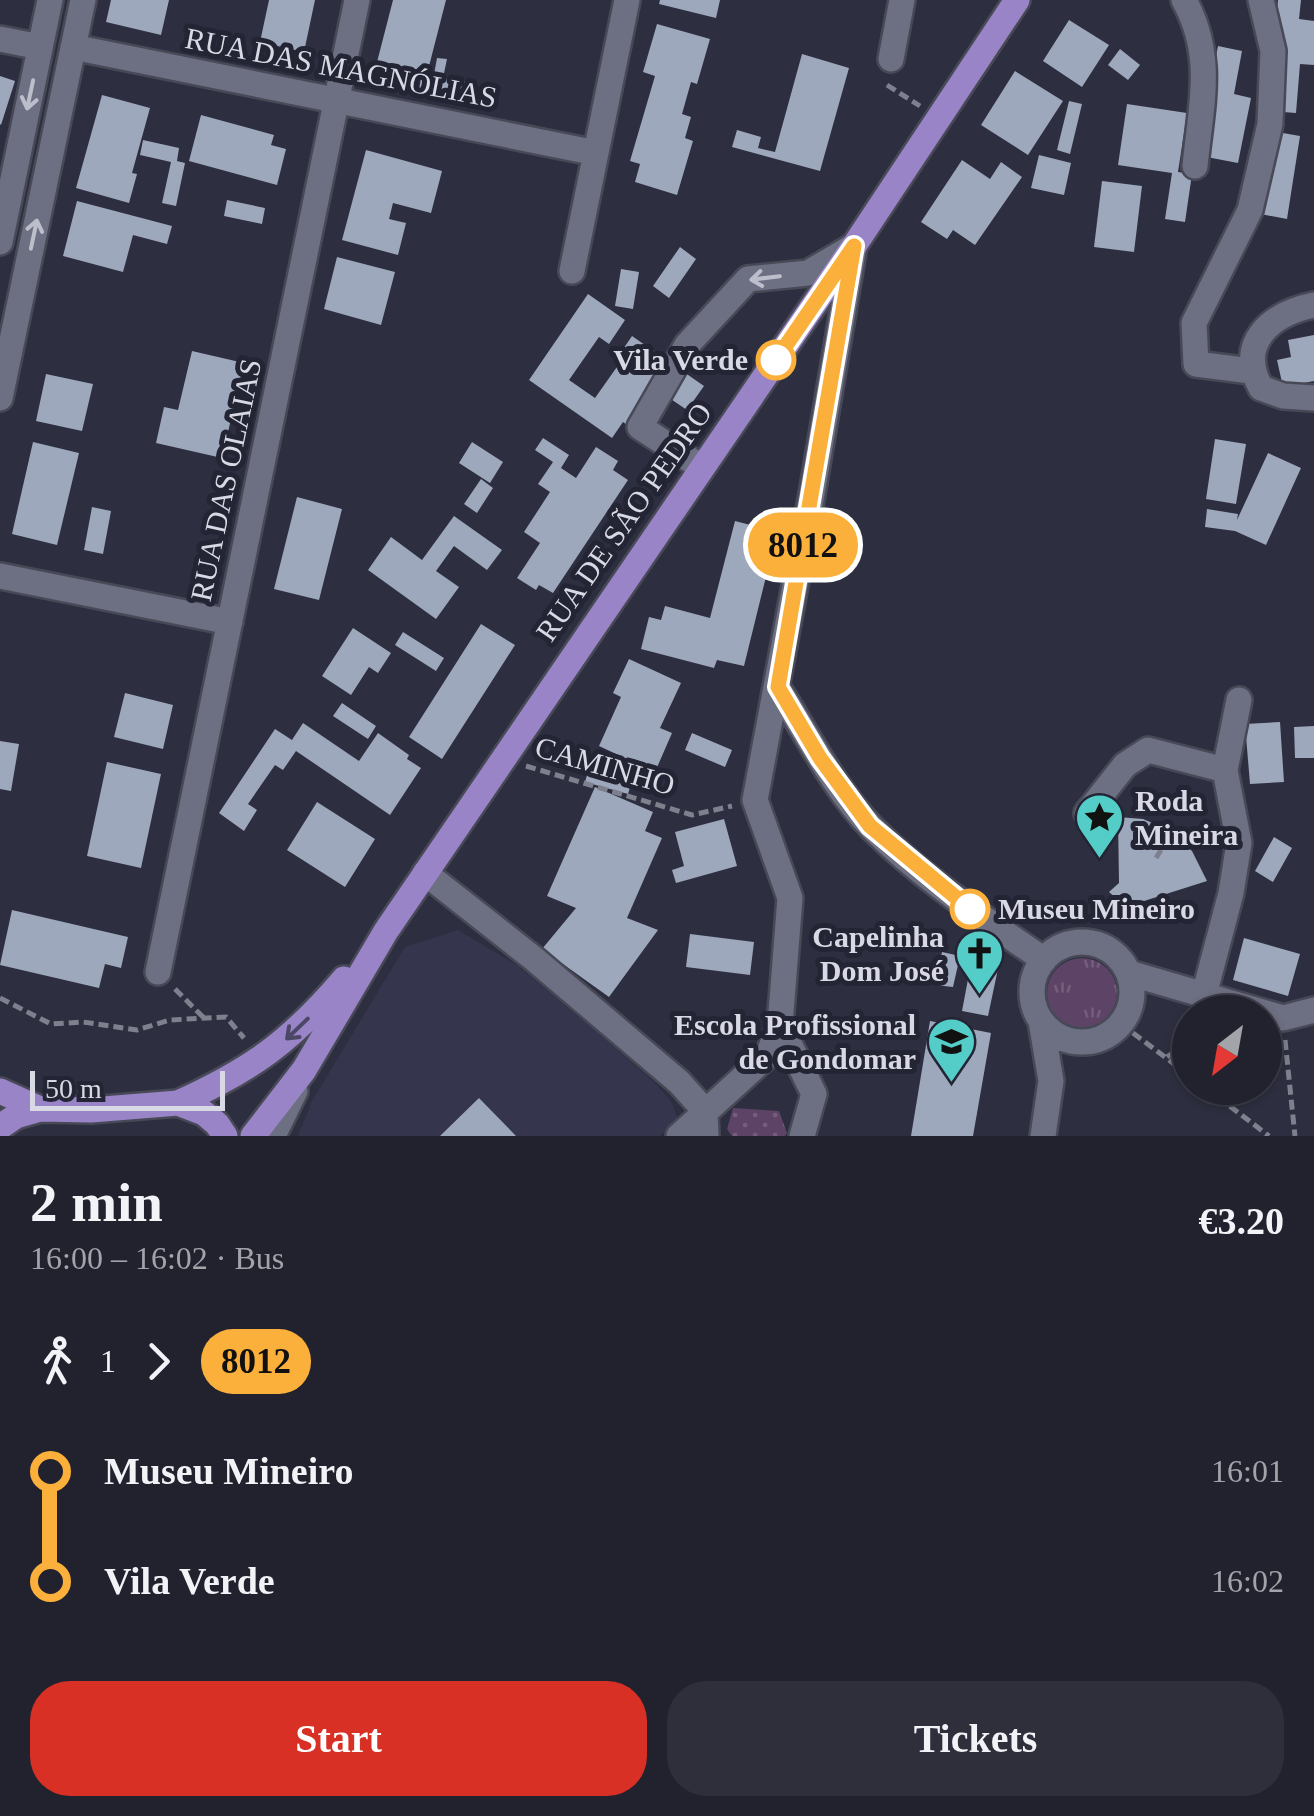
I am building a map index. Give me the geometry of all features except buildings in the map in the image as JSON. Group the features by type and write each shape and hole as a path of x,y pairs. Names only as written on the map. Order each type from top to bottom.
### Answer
{"main road":[{"name":"RUA DE SÃO PEDRO","path":"253,1136 304,1070 386,931 854,246 1017,0"},
{"name":"RUA DE SÃO PEDRO","path":"40,1109 92,1110 178,1103 226,1081 261,1060 321,1006 386,931"},
{"path":"0,1091 40,1109"},
{"path":"178,1103 204,1113 225,1136"},
{"path":"0,1127 16,1116 40,1109"}],"street":[{"path":"0,242 50,0"},
{"path":"0,398 10,302 83,0"},
{"name":"RUA DAS OLAIAS","path":"158,972 357,0"},
{"path":"572,271 627,0"},
{"path":"891,58 902,0"},
{"path":"1184,0 1197,24 1205,60 1196,166"},
{"path":"1252,371 1196,364 1194,323 1250,210 1270,124 1273,50 1261,0"},
{"path":"0,39 40,47"},
{"name":"RUA DAS MAGNÓLIAS","path":"73,47 596,154"},
{"path":"702,467 640,427 687,345 748,279 808,274 854,246"},
{"path":"680,1136 706,1124 768,1055 780,1026 790,898 754,800 778,687 854,246"},
{"path":"1314,306 1274,321 1259,336 1251,353 1252,371 1261,388 1283,396 1314,398"},
{"path":"0,576 230,622"},
{"path":"778,687 820,758 870,826 936,883 1044,960"},
{"path":"1204,994 1232,893 1239,843 1225,770 1239,700"},
{"path":"1087,813 1125,765 1148,750 1225,770"},
{"path":"425,873 664,1069 706,1124"},
{"path":"1094,943 1113,952 1129,973 1133,986 1131,1005 1122,1024 1073,1058 1045,1124 1050,1068 1041,1021 1034,1006 1036,972 1044,960 1066,944 1094,943"},
{"path":"1129,973 1283,1018 1314,1010"},
{"path":"1041,1021 1060,1037 1076,1042 1095,1041"},
{"path":"780,1026 814,1094 802,1136"},
{"path":"273,1136 304,1070"}],"path":[{"path":"891,58 879,80 939,118"},
{"name":"CAMINHO","path":"501,759 692,815 754,800"},
{"path":"1150,866 1162,850"},
{"path":"158,972 204,1018"},
{"path":"0,998 51,1024 83,1022 137,1030 170,1020 226,1017 261,1060"},
{"path":"1283,1018 1295,1136"},
{"path":"1122,1024 1172,1062"},
{"path":"1166,1058 1172,1054"},
{"path":"1228,1105 1269,1136"}],"shaded area":[{"path":"458,930 518,966 597,1032 653,1081 671,1101 678,1119 660,1136 298,1136 312,1101 405,947"}],"green space":[{"path":"1082,958 1107,968 1117,993 1107,1018 1082,1028 1057,1018 1047,993 1057,968"},
{"path":"733,1108 779,1111 787,1133 732,1136 727,1129"}],"bus line":[{"name":"8012","path":"776,360 854,246 778,687 820,758 870,826 970,909"}],"place":[{"name":"Vila Verde","path":"776,360"},
{"name":"Roda Mineira","path":"1100,860"},
{"name":"Museu Mineiro","path":"970,909"},
{"name":"Capelinha Dom José","path":"979,996"},
{"name":"Escola Profissional de Gondomar","path":"951,1084"}]}
